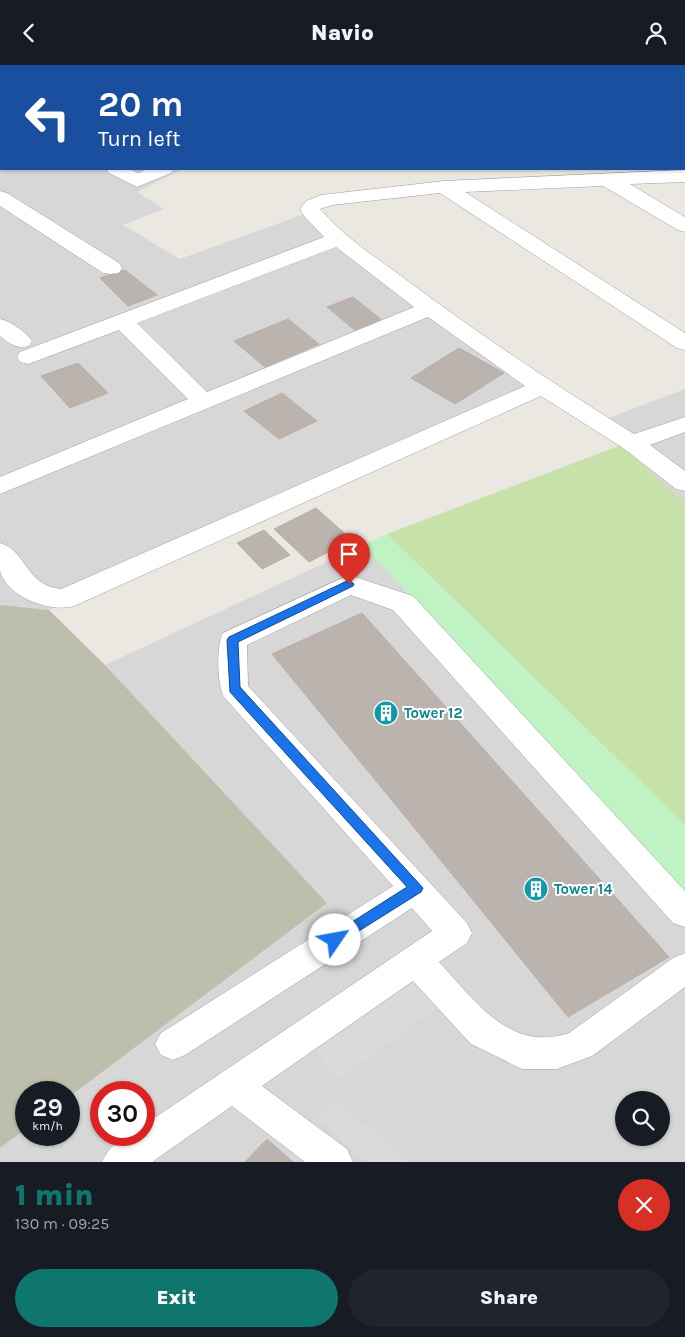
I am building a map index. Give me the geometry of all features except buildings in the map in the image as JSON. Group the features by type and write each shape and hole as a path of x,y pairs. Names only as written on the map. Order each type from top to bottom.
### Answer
{"street":[{"path":"118,170 137,181 162,170"},
{"path":"685,176 444,187 328,199 313,205 311,213 338,239 430,308 542,387 632,443 685,483"},
{"path":"608,180 685,226"},
{"path":"444,187 685,343"},
{"path":"0,197 111,268"},
{"path":"0,326 24,349 122,321 338,239"},
{"path":"0,486 430,308"},
{"path":"122,321 204,401"},
{"path":"0,552 24,585 35,594 47,599 64,599 542,387"},
{"path":"632,443 685,425"},
{"path":"121,1162 455,933 234,689 233,640 349,584 403,603 685,913"},
{"path":"173,1044 416,888"},
{"path":"415,961 483,1033 522,1053 558,1053 580,1045 685,968"},
{"path":"233,1085 334,1162"}],"shaded area":[{"path":"0,170 181,170 137,192 164,209 123,225 180,259 313,211 543,384 49,610 2,606 0,603"},
{"path":"685,389 685,503 596,423"},
{"path":"387,534 685,825 685,1162 0,1162 0,1148 15,1137 15,1146 80,1146 80,1089 90,1081 90,1146 155,1146 155,1081 90,1081 327,903 105,665"},
{"path":"0,605 49,610 105,665 327,903 80,1089 80,1081 15,1081 15,1137 0,1148"},
{"path":"413,983 437,1008 339,1079 315,1051"},
{"path":"336,1100 409,1162 367,1162 317,1118"}],"green space":[{"path":"621,445 685,503 685,825 387,534"},
{"path":"387,534 685,825 685,896 363,545"}],"place":[{"name":"Tower 12","path":"386,713"},
{"name":"Tower 14","path":"536,889"}],"route":[{"path":"335,940 416,888 234,689 233,640 349,584"}]}
